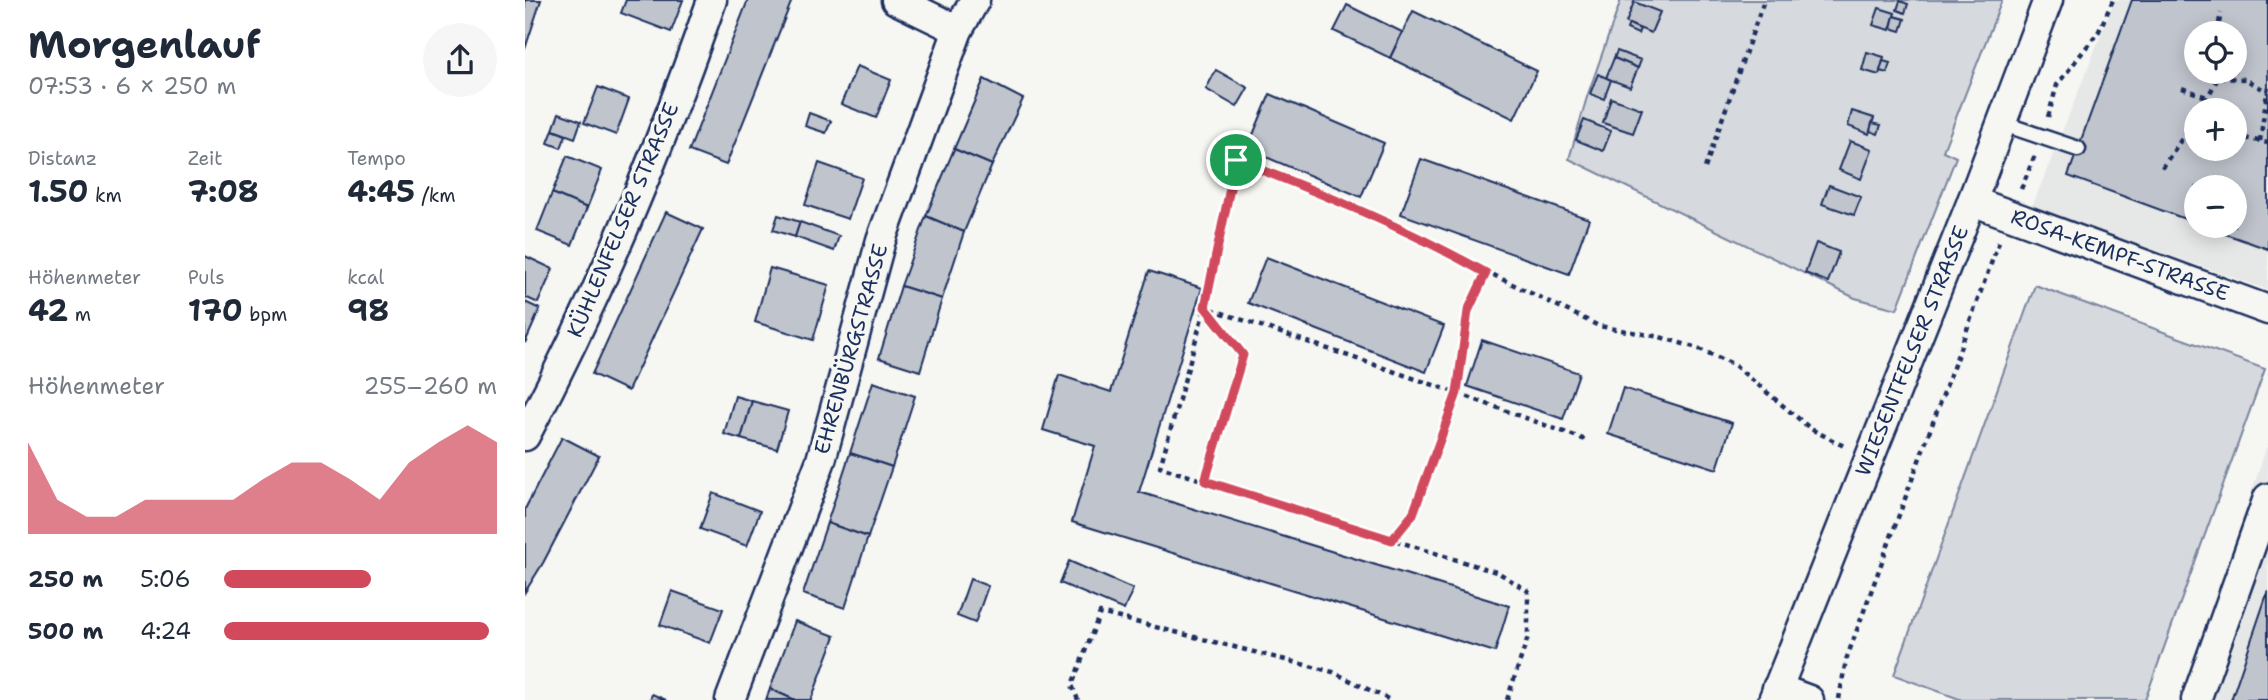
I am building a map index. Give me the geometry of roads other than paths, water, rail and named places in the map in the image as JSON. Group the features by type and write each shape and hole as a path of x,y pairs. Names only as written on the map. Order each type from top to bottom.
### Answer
{"street":[{"name":"KÜHLENFELSER STRASSE","path":"525,436 627,220 712,0"},
{"path":"896,0 958,30"},
{"name":"EHRENBÜRGSTRASSE","path":"730,700 821,460 881,240 958,30 975,0"},
{"name":"WIESENTFELSER STRASSE","path":"1775,694 1972,201 2048,0"},
{"name":"ROSA-KEMPF-STRASSE","path":"1972,201 2268,310"},
{"path":"2196,700 2268,498"},
{"path":"1775,694 1809,700"}],"lane":[{"path":"2000,122 2078,149"}]}
